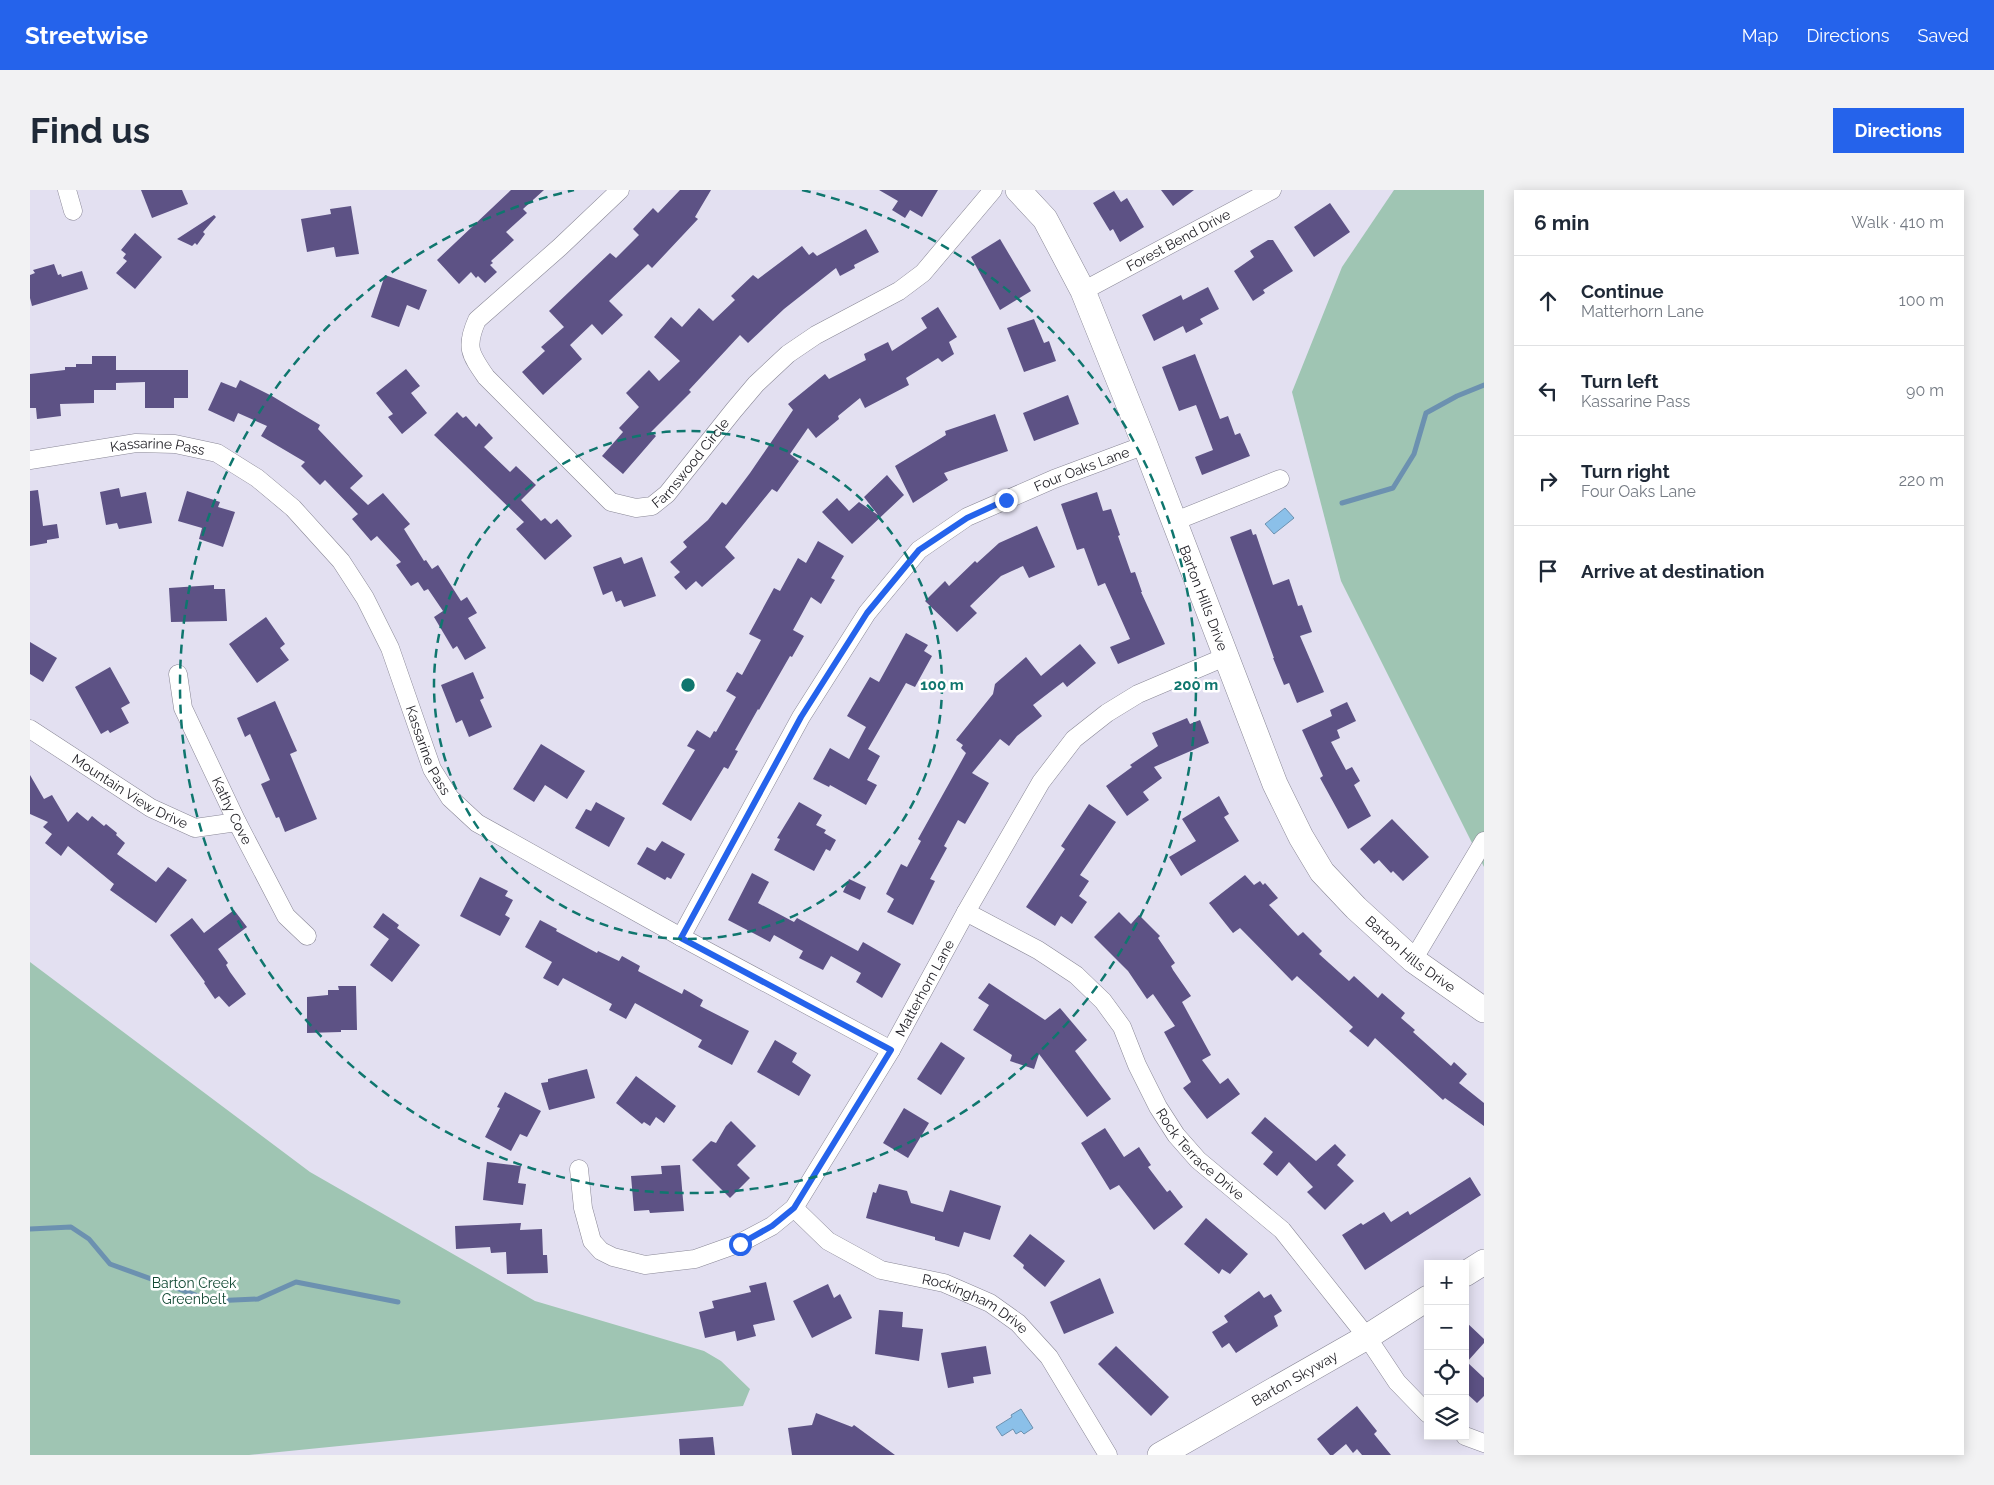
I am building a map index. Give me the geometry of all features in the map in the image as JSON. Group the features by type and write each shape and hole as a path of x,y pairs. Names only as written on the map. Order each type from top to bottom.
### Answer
{"street":[{"path":"67,190 73,210"},
{"name":"Farnswood Circle","path":"620,190 560,247 477,320 470,336 472,355 486,378 611,502 636,508 652,506 667,494 756,384 788,354 816,335 899,291 923,273 993,190"},
{"name":"Barton Hills Drive","path":"1018,190 1045,219 1083,291 1275,784 1301,837 1322,872 1356,908 1412,960 1484,1010"},
{"name":"Forest Bend Drive","path":"1083,291 1272,190"},
{"name":"Kassarine Pass","path":"30,460 136,444 175,444 217,453 257,478 292,508 341,561 365,598 390,648 432,769 450,798 476,823 681,938 891,1050"},
{"name":"Four Oaks Lane","path":"681,938 801,717 867,613 919,550 967,518 1054,479 1144,444"},
{"path":"1173,522 1280,479"},
{"name":"Matterhorn Lane","path":"579,1169 583,1208 592,1241 601,1251 613,1257 645,1265 695,1259 740,1244 772,1226 794,1208 891,1050 966,912 1041,782 1074,739 1138,694 1225,657"},
{"name":"Kathy Cove","path":"178,674 183,708 237,822 286,916 308,936"},
{"name":"Mountain View Drive","path":"30,729 151,808 195,828 237,822"},
{"path":"1412,960 1484,841"},
{"name":"Rock Terrace Drive","path":"966,912 1038,950 1076,975 1103,1001 1122,1026 1137,1065 1158,1107 1176,1135 1198,1160 1282,1230 1367,1337 1398,1382 1424,1410"},
{"name":"Rockingham Drive","path":"794,1208 828,1241 881,1270 944,1283 990,1303 1018,1323 1049,1357 1108,1455"},
{"path":"1469,1271 1484,1262"},
{"name":"Barton Skyway","path":"1160,1455 1367,1337 1424,1301"},
{"path":"1469,1437 1484,1443"}],"green space":[{"path":"1394,190 1484,190 1484,867 1341,581 1292,392 1342,267"},
{"name":"Barton Creek Greenbelt","path":"30,962 310,1172 535,1301 704,1351 721,1361 750,1389 743,1406 249,1455 30,1455"}],"water":[{"path":"1285,508 1294,518 1274,534 1265,524"},
{"path":"1021,1409 1033,1428 1024,1434 1021,1431 1016,1434 1013,1429 1002,1436 996,1427"}],"building":[{"path":"141,190 182,190 188,204 152,218"},
{"path":"511,190 544,190 523,209 527,213 506,232 514,240 491,261 493,263 490,265 497,272 485,283 478,276 476,278 471,272 459,284 437,260"},
{"path":"680,190 711,190 695,217 698,219 652,268 648,264 609,301 623,315 602,335 592,324 570,345 582,359 543,395 522,372 545,351 541,347 564,327 549,311 610,253 616,258 639,235 633,229 653,208 658,213"},
{"path":"879,190 938,190 922,217 910,210 905,218 892,210 898,201"},
{"path":"1161,190 1194,190 1173,206"},
{"path":"1114,191 1121,202 1127,198 1144,227 1120,242 1113,229 1110,231 1093,203"},
{"path":"1330,203 1350,232 1314,257 1294,227"},
{"path":"351,206 359,254 336,257 334,247 307,252 301,219 331,214 330,209"},
{"path":"214,215 216,217 203,232 205,234 197,245 195,243 192,246 177,239"},
{"path":"866,229 879,252 854,265 855,268 840,276 836,268 784,309 748,343 740,335 689,390 691,392 651,432 656,436 623,474 602,456 623,432 619,428 639,407 626,393 649,370 659,381 680,361 654,337 671,317 682,327 699,308 713,321 735,300 731,296 753,275 758,279 802,246 809,255 813,252 817,256"},
{"path":"135,233 162,257 135,289 116,273 127,261 123,258 126,254 121,250"},
{"path":"1000,239 1031,291 1000,310 971,257"},
{"path":"1268,240 1273,240 1293,271 1263,290 1265,293 1253,301 1234,271 1254,257 1250,251"},
{"path":"54,264 58,275 61,274 62,277 82,271 88,289 32,306 30,275 35,273 33,270"},
{"path":"385,275 427,290 419,310 407,305 399,327 371,317"},
{"path":"1208,287 1219,309 1200,319 1203,324 1186,333 1183,326 1154,341 1142,315 1181,295 1183,300"},
{"path":"938,307 957,337 949,342 954,354 942,362 938,358 906,378 909,385 865,408 860,398 816,438 808,428 790,454 799,461 777,492 772,489 725,547 735,558 702,587 696,581 686,590 674,577 680,572 670,562 687,547 683,542 708,520 722,502 726,505 750,473 793,410 788,404 825,374 829,379 866,360 864,354 888,342 892,351 927,328 921,318"},
{"path":"1034,319 1044,343 1049,341 1056,361 1024,372 1007,328"},
{"path":"1195,354 1220,419 1228,416 1235,435 1240,433 1250,456 1202,475 1195,457 1213,450 1196,405 1179,411 1162,367"},
{"path":"92,356 116,356 116,370 188,370 188,398 174,398 174,408 145,408 145,382 116,383 116,390 94,390 94,403 60,404 61,416 37,419 36,408 30,408 30,374 65,370 65,367 76,367 76,364 92,364"},
{"path":"406,369 420,386 411,393 427,413 402,434 388,417 393,414 376,393"},
{"path":"240,380 272,396 320,425 318,429 363,476 350,488 368,505 383,493 410,524 404,529 424,561 426,560 432,569 438,565 461,601 467,597 477,613 468,618 486,648 465,660 457,646 453,649 434,617 443,611 428,589 424,591 418,582 411,586 396,565 401,562 377,536 371,541 352,519 358,514 325,480 320,485 301,466 305,462 261,436 267,426 238,413 234,422 208,410 221,382 236,388"},
{"path":"1068,395 1079,424 1034,441 1023,413"},
{"path":"457,412 463,418 466,416 476,427 479,423 493,438 484,447 510,472 516,466 536,485 521,500 541,521 545,518 551,524 557,519 572,536 545,560 516,529 524,522 434,435"},
{"path":"995,414 1008,451 944,473 948,480 913,503 895,466 946,435 945,431"},
{"path":"887,475 904,495 852,544 822,512 837,498 849,511 859,502 878,515 864,497"},
{"path":"119,488 121,497 146,492 152,523 119,529 117,523 106,525 100,492"},
{"path":"38,490 43,526 57,524 59,538 47,540 47,543 30,546 30,491"},
{"path":"187,491 220,502 218,507 235,512 223,547 199,539 202,528 178,521"},
{"path":"1097,492 1103,511 1111,509 1131,573 1135,572 1141,592 1165,644 1118,664 1110,647 1130,639 1105,583 1098,586 1084,548 1077,550 1061,504"},
{"path":"1037,526 1055,567 1029,578 1023,566 1001,576 970,606 977,613 957,632 925,601 945,581 949,586 975,561 977,563 999,543"},
{"path":"1251,529 1253,535 1256,534 1273,585 1289,579 1298,606 1302,605 1312,632 1300,636 1324,692 1297,703 1289,683 1284,685 1273,658 1230,537"},
{"path":"818,541 844,556 831,578 835,580 821,604 811,597 793,630 804,636 758,709 735,750 738,751 728,769 724,767 691,821 662,804 695,750 687,746 697,730 710,738 714,731 716,732 736,697 726,691 737,672 742,675 761,640 749,634 774,588 780,591 798,558 806,563"},
{"path":"621,557 624,564 642,557 656,596 624,607 621,600 616,602 612,591 603,595 593,567"},
{"path":"214,585 214,589 225,589 227,621 171,622 169,588"},
{"path":"266,617 285,644 280,648 289,660 257,683 229,644"},
{"path":"906,633 928,645 924,651 932,656 915,687 906,683 868,749 880,756 867,780 877,785 866,805 830,785 829,787 813,779 830,748 849,759 866,727 847,716 870,677 879,682"},
{"path":"30,642 57,658 43,682 30,674"},
{"path":"1080,644 1096,663 1067,687 1063,682 1033,705 1042,716 1017,736 1009,746 1000,739 972,773 989,783 965,824 958,820 944,846 947,848 930,879 935,881 913,925 887,912 894,899 886,894 901,864 907,867 921,841 918,839 966,753 961,748 963,745 956,740 993,694 995,684 1026,657 1041,676"},
{"path":"110,667 130,703 121,708 129,723 110,733 108,730 101,734 75,687"},
{"path":"473,672 484,698 480,700 492,727 469,737 462,720 456,723 441,685"},
{"path":"275,701 297,751 290,754 317,819 285,832 279,817 276,818 261,784 270,780 250,734 245,737 237,718"},
{"path":"1347,702 1356,721 1337,730 1340,738 1331,742 1346,770 1352,767 1360,781 1354,785 1371,816 1348,829 1320,778 1323,776 1302,730 1332,716 1330,710"},
{"path":"1187,718 1190,724 1200,720 1209,743 1154,767 1162,778 1143,792 1149,800 1127,816 1106,786 1132,767 1130,765 1158,746 1152,733"},
{"path":"541,744 585,771 567,799 545,785 534,802 513,789"},
{"path":"30,775 44,799 52,795 68,822 77,812 88,821 92,816 104,826 106,824 117,833 116,835 125,843 117,854 156,882 168,867 187,880 156,923 110,890 114,884 68,846 61,856 45,843 52,834 43,827 48,822 30,814"},
{"path":"1219,796 1229,814 1224,817 1239,841 1181,876 1169,857 1196,841 1182,819"},
{"path":"596,802 625,818 609,847 575,828 586,809 591,811"},
{"path":"799,802 822,815 816,825 826,830 824,833 836,840 830,851 826,849 814,871 774,850 780,839 777,838"},
{"path":"1089,804 1116,822 1080,875 1089,881 1079,896 1087,902 1072,924 1061,916 1055,926 1026,907 1065,849 1061,846"},
{"path":"1392,819 1429,857 1403,881 1393,871 1391,873 1379,860 1374,864 1360,849"},
{"path":"662,841 685,854 671,879 667,877 665,880 637,864 647,847 655,851"},
{"path":"752,873 769,882 758,903 794,922 797,918 858,951 863,942 901,964 882,998 856,982 861,973 831,956 823,970 799,958 803,951 774,935 770,942 728,920"},
{"path":"1245,875 1254,885 1260,881 1263,885 1265,883 1278,898 1269,905 1298,936 1303,932 1322,951 1319,954 1349,981 1354,976 1378,998 1382,993 1405,1013 1401,1018 1415,1030 1413,1032 1451,1066 1454,1062 1467,1074 1459,1083 1484,1103 1484,1126 1445,1098 1443,1100 1375,1038 1368,1047 1349,1031 1353,1027 1297,976 1292,981 1240,928 1233,933 1209,903"},
{"path":"480,877 508,891 505,896 513,900 505,915 510,918 500,936 460,916"},
{"path":"849,879 866,887 860,900 843,892"},
{"path":"234,910 247,927 218,949 228,963 226,965 230,972 246,994 229,1007 219,996 215,999 205,982 170,935 192,918 204,933"},
{"path":"1119,912 1131,924 1139,915 1160,936 1158,938 1175,963 1171,966 1173,970 1191,996 1182,1002 1211,1055 1202,1060 1220,1084 1228,1078 1240,1094 1207,1119 1183,1088 1191,1082 1164,1032 1175,1026 1153,994 1147,999 1128,971 1094,937"},
{"path":"383,913 399,925 397,928 420,945 392,982 370,965 389,939 373,927"},
{"path":"540,920 557,929 556,931 597,953 598,951 619,961 622,956 640,966 638,971 682,994 684,989 703,1000 700,1006 749,1031 732,1065 698,1047 702,1040 635,1003 626,1019 609,1010 612,1004 563,978 558,986 543,978 552,962 525,947"},
{"path":"989,983 1045,1020 1060,1008 1087,1040 1075,1051 1111,1099 1087,1117 1039,1054 1034,1069 1010,1061 1012,1055 973,1030 989,1005 978,998"},
{"path":"338,986 356,986 357,1030 307,1033 307,997 328,995 328,990 339,990"},
{"path":"775,1040 797,1053 792,1062 811,1075 799,1096 757,1072"},
{"path":"941,1042 965,1058 941,1095 917,1079"},
{"path":"587,1069 595,1098 549,1110 541,1083 548,1082 548,1079"},
{"path":"636,1076 676,1106 664,1123 656,1117 650,1126 644,1122 642,1124 616,1103"},
{"path":"505,1092 541,1111 527,1137 520,1134 511,1151 485,1137 500,1108 497,1107"},
{"path":"904,1108 929,1123 908,1158 883,1143"},
{"path":"1265,1117 1316,1161 1335,1144 1346,1155 1337,1165 1354,1181 1325,1210 1307,1192 1313,1187 1289,1162 1277,1176 1263,1164 1273,1152 1251,1133"},
{"path":"731,1121 756,1146 737,1165 750,1178 730,1198 692,1160 711,1141 716,1143"},
{"path":"1105,1128 1124,1157 1139,1147 1151,1165 1148,1167 1167,1192 1170,1190 1183,1207 1154,1230 1119,1185 1110,1190 1081,1143"},
{"path":"487,1162 521,1166 518,1183 526,1184 523,1205 483,1200"},
{"path":"680,1165 684,1211 650,1213 649,1210 634,1211 631,1176 662,1174 661,1166"},
{"path":"1470,1177 1481,1195 1365,1270 1342,1235 1384,1212 1391,1222 1408,1211 1410,1215"},
{"path":"879,1184 907,1191 911,1203 943,1212 950,1190 1001,1206 990,1240 964,1232 959,1247 935,1240 935,1237 866,1218 873,1192 876,1193"},
{"path":"1206,1218 1248,1254 1230,1274 1222,1269 1219,1274 1184,1244"},
{"path":"521,1223 520,1230 542,1229 543,1255 547,1255 548,1273 507,1274 506,1252 491,1253 490,1247 456,1249 455,1226"},
{"path":"1030,1234 1065,1261 1045,1287 1023,1268 1024,1265 1013,1256"},
{"path":"1100,1278 1114,1313 1064,1334 1050,1302"},
{"path":"766,1282 775,1320 753,1325 756,1336 737,1341 735,1331 705,1338 699,1312 714,1308 712,1301 751,1292 749,1286"},
{"path":"828,1284 834,1298 840,1294 852,1318 812,1338 793,1301"},
{"path":"1259,1291 1264,1298 1271,1294 1282,1311 1274,1316 1278,1326 1236,1353 1229,1343 1222,1348 1212,1332 1228,1322 1224,1316"},
{"path":"879,1310 903,1312 902,1327 923,1329 919,1361 875,1354"},
{"path":"1469,1325 1484,1339 1484,1343 1469,1360"},
{"path":"986,1346 991,1374 973,1377 974,1383 948,1388 941,1353"},
{"path":"1116,1346 1169,1397 1151,1416 1098,1364"},
{"path":"1469,1364 1484,1378 1484,1396 1477,1403 1469,1396"},
{"path":"1357,1406 1377,1431 1374,1434 1391,1455 1362,1455 1357,1449 1353,1453 1346,1444 1333,1455 1330,1455 1317,1439"},
{"path":"816,1413 852,1427 854,1425 895,1455 792,1455 788,1428 812,1425"},
{"path":"713,1437 715,1455 680,1455 679,1439"}],"waterway":[{"path":"1342,503 1393,488 1414,454 1426,413 1457,396 1484,385"},
{"path":"30,1229 71,1227 89,1239 110,1264 212,1301 258,1299 296,1282 398,1302"}],"route":[{"path":"740,1244 772,1226 794,1208 891,1050 681,938 801,717 867,613 892,580 919,550 967,518 1006,500"}]}
